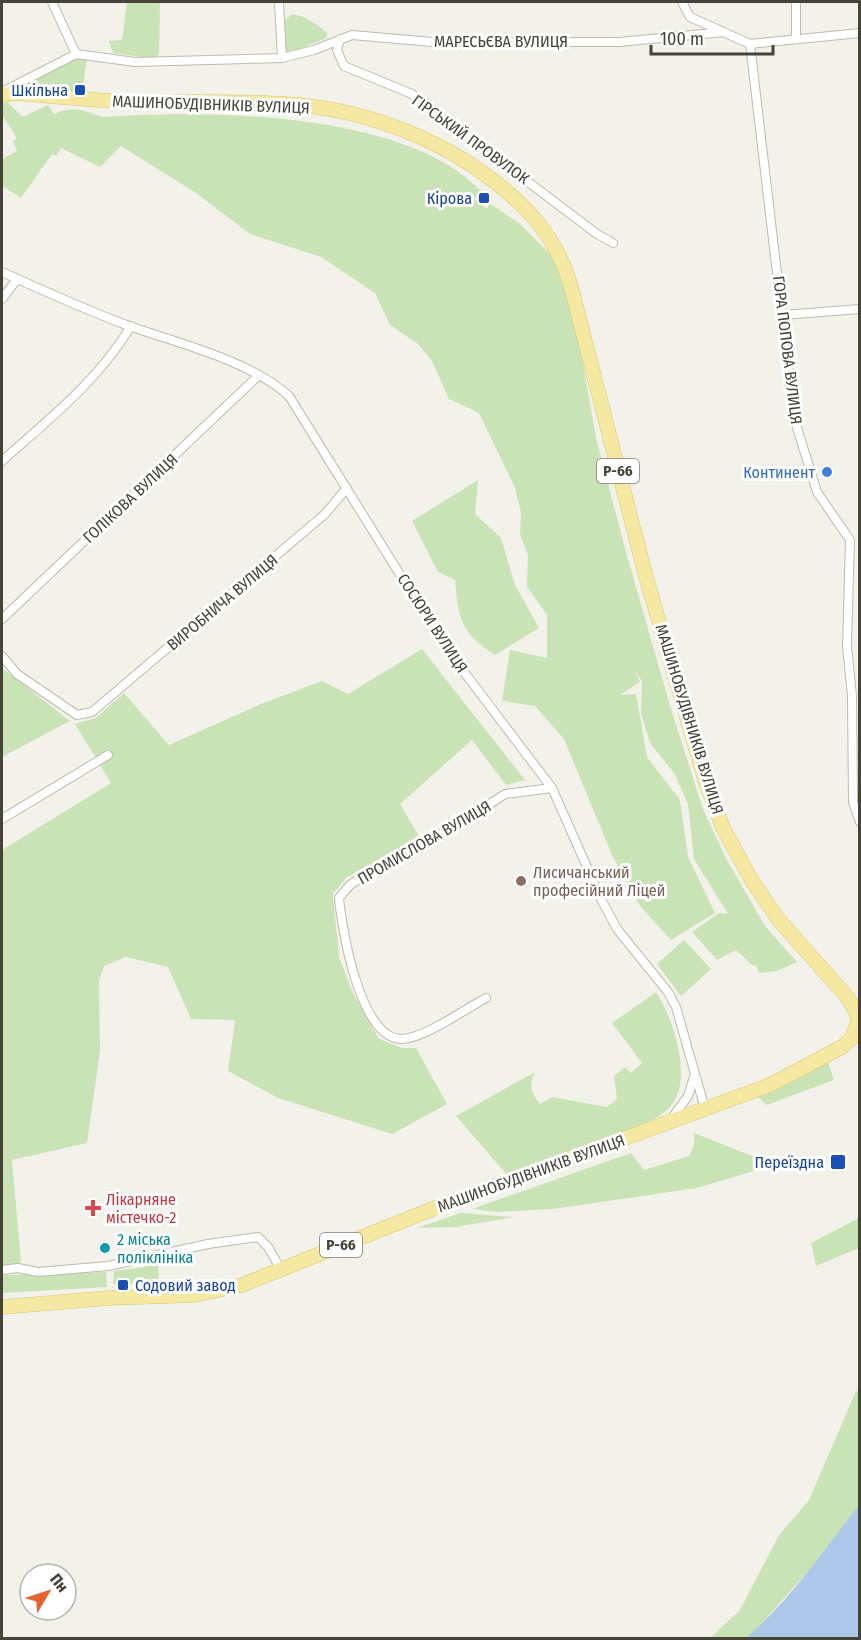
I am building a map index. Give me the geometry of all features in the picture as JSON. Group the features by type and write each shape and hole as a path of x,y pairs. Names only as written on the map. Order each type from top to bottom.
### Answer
{"main road":[{"name":"МАШИНОБУДІВНИКІВ ВУЛИЦЯ","path":"2,94 16,93 105,100 285,104 319,108 406,130 435,143 479,170 536,219 556,246 570,283 644,566 705,780 723,828 752,881 778,919 856,1008 859,1018 857,1029 842,1047 770,1085 440,1206 242,1285 195,1295 109,1298 2,1307"}],"street":[{"path":"2,94 76,54 52,2"},
{"path":"279,2 282,58"},
{"path":"682,2 690,17 750,44 860,33"},
{"path":"796,2 796,39"},
{"name":"МАРЕСЬЄВА ВУЛИЦЯ","path":"76,54 135,62 282,58 314,50 352,35 432,42 619,42 724,32"},
{"name":"ГІРСЬКИЙ ПРОВУЛОК","path":"340,39 337,50 344,66 412,94 597,234 613,243"},
{"name":"ГОРА ПОПОВА ВУЛИЦЯ","path":"750,44 794,418 817,492 850,540 860,549"},
{"name":"СОСЮРИ ВУЛИЦЯ","path":"2,272 131,326 224,358 279,387 289,396 445,647 552,788 602,901 617,928 668,992 675,1006 705,1109"},
{"path":"2,299 17,279"},
{"path":"783,315 860,309"},
{"path":"2,461 84,388 114,352 131,326"},
{"name":"ГОЛІКОВА ВУЛИЦЯ","path":"2,619 258,376"},
{"name":"ВИРОБНИЧА ВУЛИЦЯ","path":"2,657 17,674 77,715 92,712 308,529 347,488"},
{"path":"850,540 847,646 856,710 852,802 860,822"},
{"path":"2,819 108,755"},
{"name":"ПРОМИСЛОВА ВУЛИЦЯ","path":"486,998 415,1036 401,1039 385,1033 360,993 351,967 339,898 350,885 369,872 456,826 505,794 552,788"},
{"path":"842,1047 860,1041"},
{"path":"668,1123 688,1096 695,1074"},
{"path":"2,1270 18,1268 38,1272 108,1266 208,1244 258,1238 268,1246 280,1268"}],"green space":[{"path":"127,2 160,2 159,55 150,58 113,53 109,41 122,40"},
{"path":"292,14 306,18 320,27 327,33 326,38 297,50 285,51 283,22"},
{"path":"78,56 87,57 83,87 76,87 75,91 36,86 36,80"},
{"path":"7,102 23,117 48,105 54,114 66,110 78,110 102,117 195,114 247,116 302,121 354,130 403,144 446,164 480,190 474,199 487,209 489,203 519,223 554,258 577,329 596,438 626,552 671,709 703,809 727,860 765,926 797,962 777,971 759,973 756,965 753,966 736,950 717,960 692,932 719,913 728,914 694,859 688,804 674,773 650,743 641,713 642,681 635,672 640,682 620,695 636,694 647,757 680,800 688,857 715,913 671,940 640,906 612,855 564,739 535,706 502,701 510,650 547,658 547,615 527,587 528,555 520,534 521,513 515,488 479,413 449,399 432,361 418,344 390,325 375,293 321,257 250,234 196,193 121,146 100,167 61,148 56,156 52,154 21,198 2,186 2,159 17,151 13,141 17,138 2,115 2,103"},
{"path":"478,480 475,514 501,538 515,585 539,628 495,655 475,640 463,624 455,580 438,572 412,521"},
{"path":"422,649 525,780 506,785 472,740 400,804 420,838 346,878 333,894 339,957 352,991 379,1039 402,1048 416,1048 447,1104 392,1134 278,1098 228,1071 235,1020 191,1019 168,967 126,957 104,966 99,981 100,1051 87,1143 12,1160 21,1261 16,1265 2,1266 2,850 111,783 75,724 96,718 124,693 169,745 261,704 322,681 348,694"},
{"path":"2,668 70,721 2,757"},
{"path":"684,940 711,969 681,996 657,964"},
{"path":"656,992 669,1017 679,1050 681,1067 677,1097 669,1108 663,1114 640,1126 508,1176 456,1116 535,1072 532,1088 540,1104 552,1097 607,1107 617,1099 614,1076 625,1067 631,1073 642,1063 612,1023"},
{"path":"828,1062 834,1080 767,1105 758,1097 790,1078"},
{"path":"694,1133 762,1160 764,1168 697,1188 553,1209 496,1212 472,1209 631,1153 644,1170 689,1156 694,1145"},
{"path":"461,1213 514,1217 455,1227 417,1228"},
{"path":"859,1218 859,1248 816,1266 811,1243"},
{"path":"158,1261 159,1284 113,1284 114,1271 144,1267"},
{"path":"106,1272 107,1287 2,1293 2,1275"},
{"path":"856,1391 859,1392 859,1505 818,1560 753,1633 746,1638 710,1638 740,1610 779,1535 809,1500"}],"water":[{"path":"859,1505 859,1638 746,1638 792,1591"}],"place":[{"name":"Шкільна","path":"80,90"},
{"name":"Кірова","path":"484,198"},
{"name":"Континент","path":"827,472"},
{"name":"Лисичанський професійний Ліцей","path":"521,881"},
{"name":"Переїздна","path":"838,1162"},
{"name":"Лікарняне містечко-2","path":"93,1208"},
{"name":"2 міська поліклініка","path":"105,1248"},
{"name":"Содовий завод","path":"123,1285"}]}
